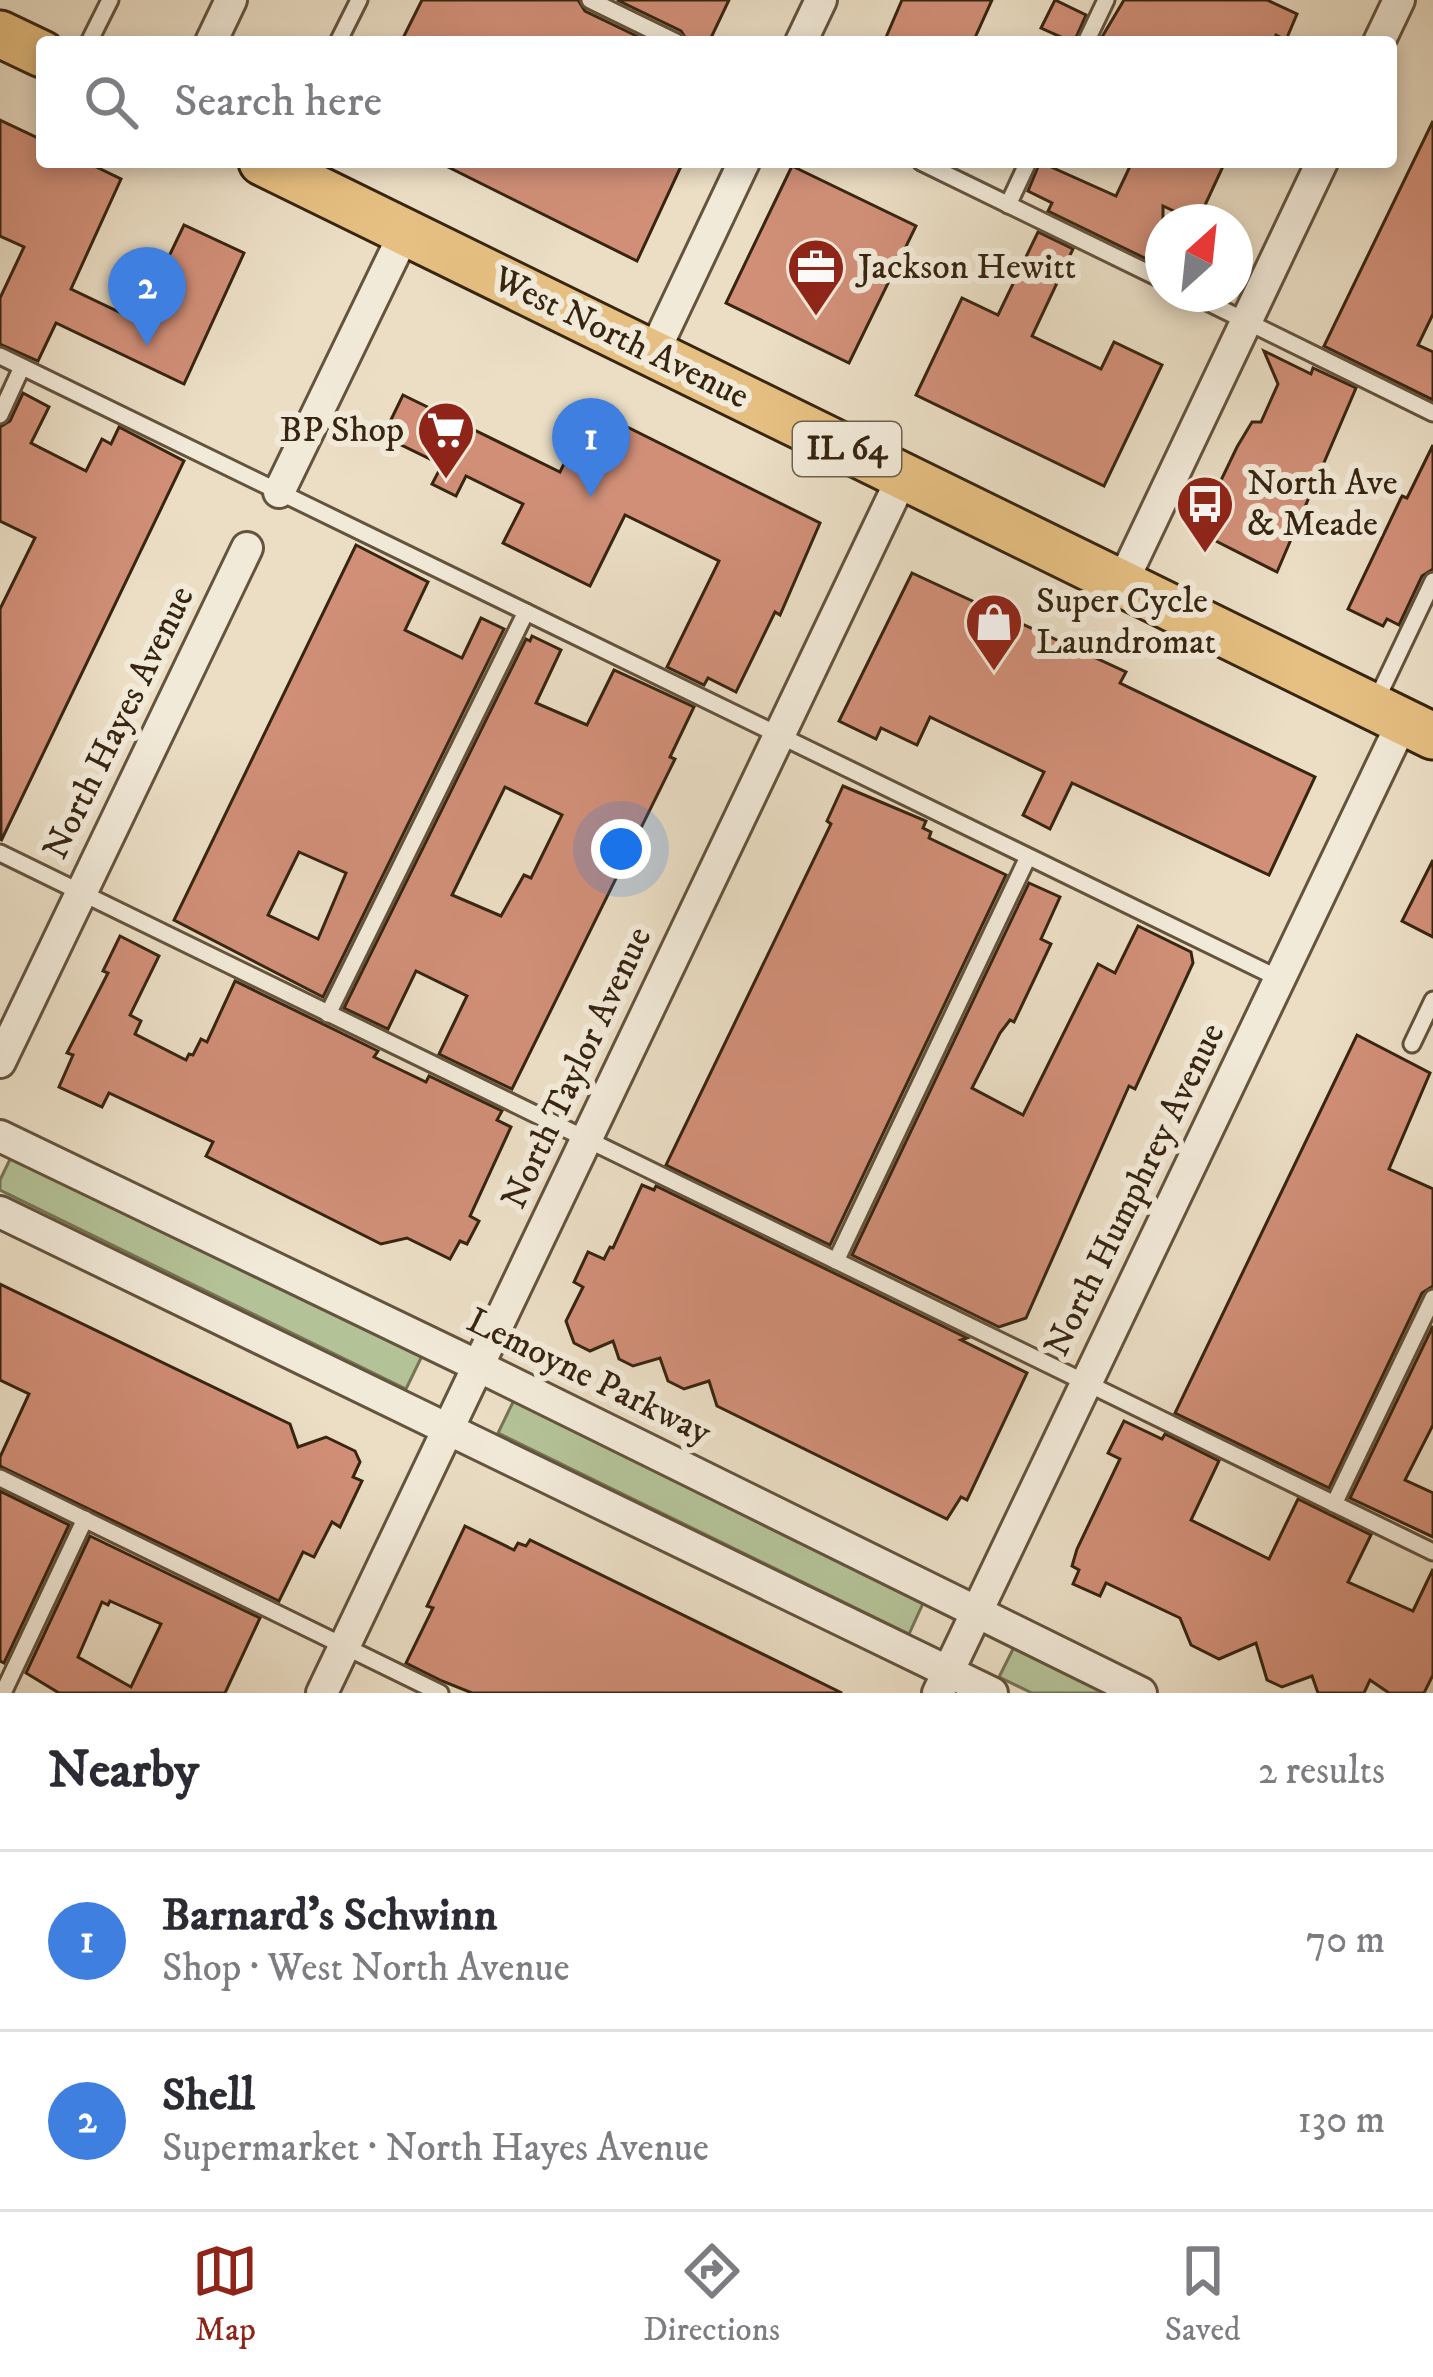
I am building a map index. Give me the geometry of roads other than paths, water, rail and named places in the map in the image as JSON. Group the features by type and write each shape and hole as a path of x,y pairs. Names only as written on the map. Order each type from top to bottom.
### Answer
{"main road":[{"path":"0,34 36,51"},
{"name":"West North Avenue","path":"280,168 1403,721"}],"street":[{"path":"214,36 231,0"},
{"path":"804,36 821,0"},
{"path":"1382,36 1399,0"},
{"path":"652,354 741,168"},
{"path":"1122,583 1319,168"},
{"path":"279,492 405,232"},
{"name":"North Taylor Avenue","path":"322,1693 903,476"},
{"name":"North Hayes Avenue","path":"0,1062 247,548"},
{"name":"North Humphrey Avenue","path":"943,1682 1403,721"},
{"name":"Lemoyne Parkway","path":"0,1136 1141,1693"},
{"path":"0,1212 447,1430 943,1682 992,1693"}],"lane":[{"path":"92,36 110,0"},
{"path":"341,36 359,0"},
{"path":"590,0 664,36"},
{"path":"1089,36 1106,0"},
{"path":"933,168 1145,271"},
{"path":"1008,205 1025,168"},
{"path":"1228,312 1433,413"},
{"path":"0,356 1280,979"},
{"path":"0,416 22,367"},
{"path":"1403,721 1433,581"},
{"path":"328,1014 526,611"},
{"path":"0,853 1433,1552"},
{"path":"836,1261 1028,857"},
{"path":"1412,1045 1433,1000"},
{"path":"1334,1504 1433,1298"},
{"path":"0,1478 440,1693"},
{"path":"3,1693 85,1520"}],"place":[{"name":"Jackson Hewitt","path":"816,318"},
{"name":"Shell","path":"147,346"},
{"name":"BP Shop","path":"446,481"},
{"name":"Barnard's Schwinn","path":"591,497"},
{"name":"North Ave & Meade","path":"1205,555"},
{"name":"Super Cycle Laundromat","path":"994,673"}]}
